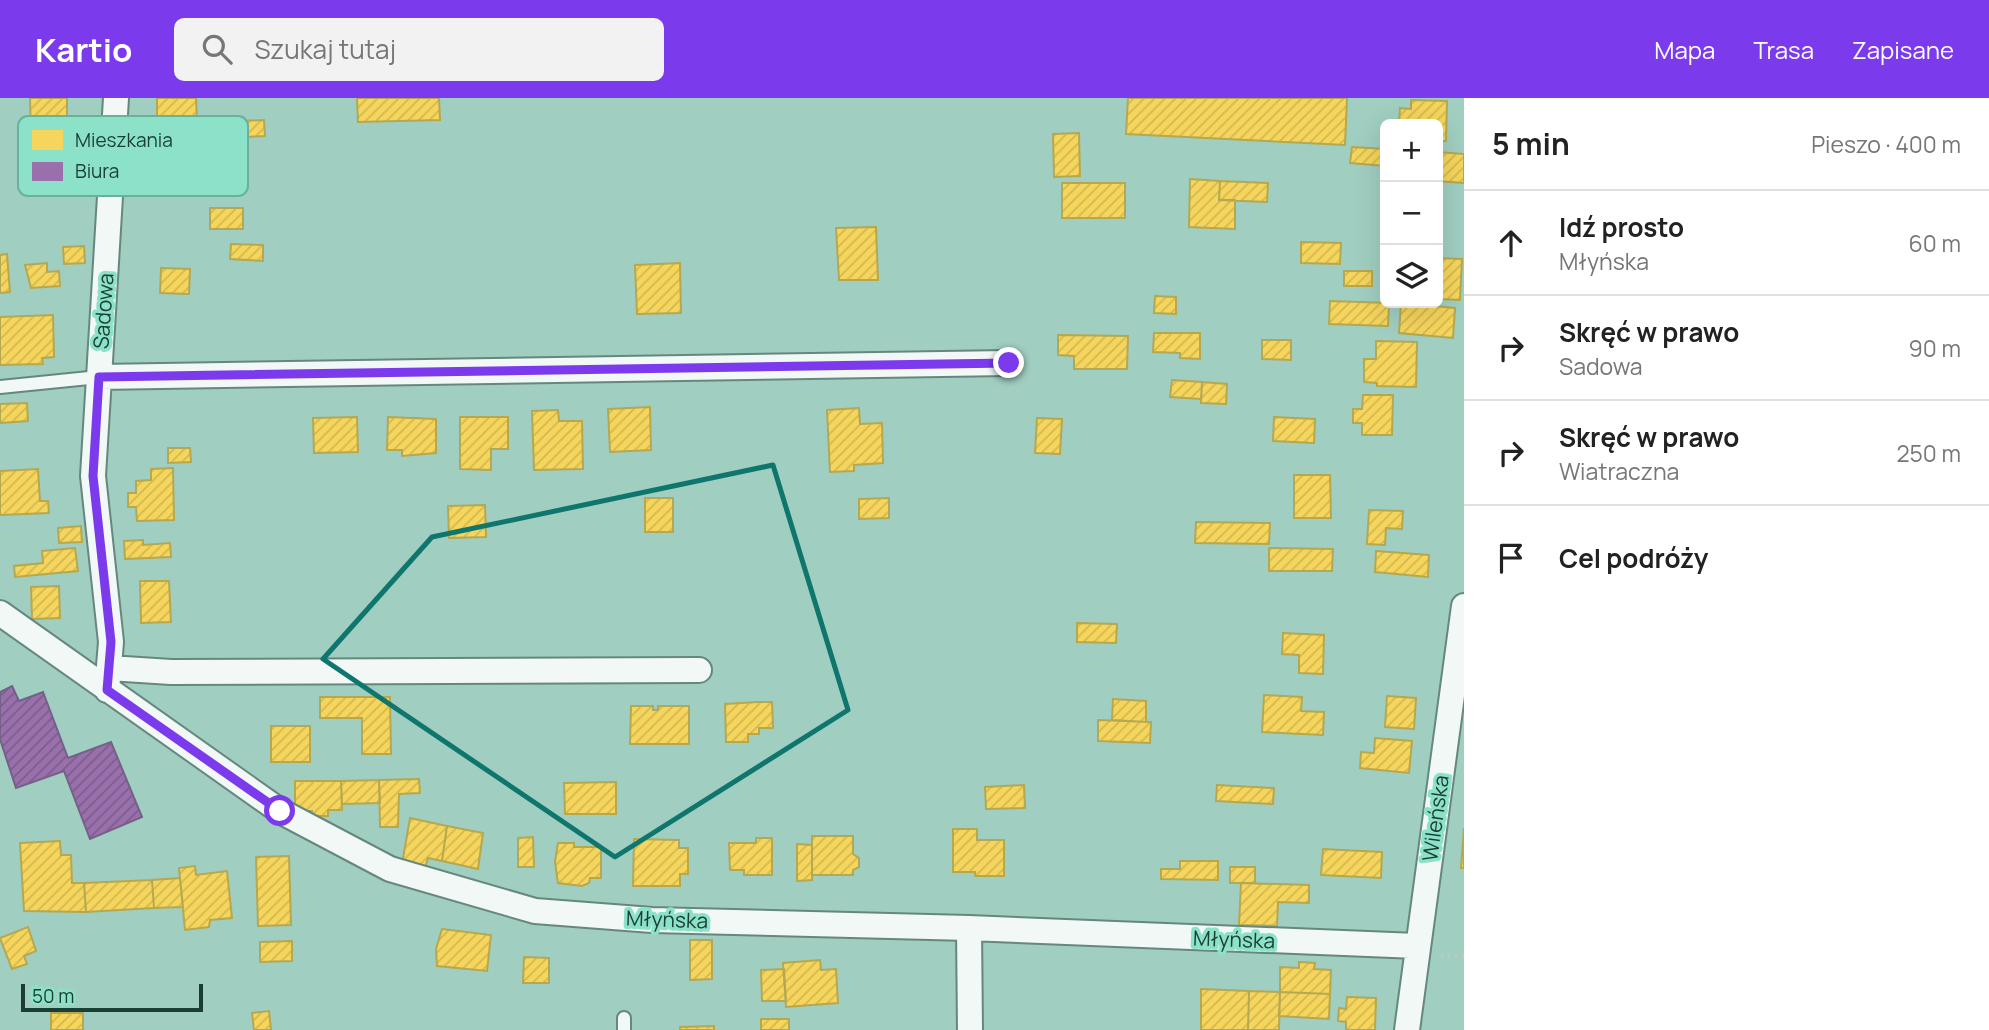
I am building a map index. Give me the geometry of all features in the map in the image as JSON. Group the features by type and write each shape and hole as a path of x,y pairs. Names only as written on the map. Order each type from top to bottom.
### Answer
{"street":[{"name":"Sadowa","path":"115,116 116,98"},
{"name":"Sadowa","path":"108,679 111,642 93,476 110,196"},
{"path":"99,377 1009,363"},
{"name":"Wileńska","path":"1407,1030 1464,606"},
{"name":"Młyńska","path":"0,613 108,679 280,811 378,863 535,911 652,920 969,928 1417,946"},
{"path":"108,679 171,672 699,670"},
{"path":"969,928 970,1030"}],"lane":[{"path":"0,387 99,377"}],"highlighted area":[{"path":"773,465 848,710 615,857 323,659 432,537"}],"building: Mieszkania":[{"path":"30,98 67,98 67,116 30,116"},
{"path":"157,98 196,98 197,116 157,116"},
{"path":"357,98 439,98 440,120 358,122"},
{"path":"1128,98 1347,98 1345,145 1126,134"},
{"path":"1411,100 1447,101 1446,141 1443,141 1443,119 1399,119 1400,108 1411,109"},
{"path":"264,120 265,136 248,137 248,121"},
{"path":"1079,133 1080,176 1054,177 1053,134"},
{"path":"1352,147 1380,149 1380,166 1350,163"},
{"path":"1443,152 1464,154 1464,183 1443,181"},
{"path":"1190,179 1220,181 1219,200 1235,200 1235,229 1189,227"},
{"path":"1220,181 1268,183 1267,202 1219,200"},
{"path":"1062,183 1125,183 1125,218 1062,218"},
{"path":"210,208 243,208 243,229 210,229"},
{"path":"876,227 878,280 839,280 836,228"},
{"path":"1301,242 1341,243 1340,264 1301,263"},
{"path":"231,244 263,245 263,261 230,259"},
{"path":"84,246 85,263 64,264 63,247"},
{"path":"7,254 10,292 0,293 0,255"},
{"path":"1443,258 1462,259 1460,300 1443,299"},
{"path":"47,263 47,272 59,271 60,286 31,288 25,265"},
{"path":"680,263 681,313 637,314 635,265"},
{"path":"161,268 190,269 189,294 160,293"},
{"path":"1344,271 1372,271 1372,286 1344,286"},
{"path":"1155,296 1176,297 1176,314 1154,313"},
{"path":"1330,301 1380,303 1380,308 1389,308 1388,326 1329,324"},
{"path":"1401,308 1455,308 1453,338 1399,333"},
{"path":"53,315 54,357 42,358 43,364 0,365 0,317"},
{"path":"1154,333 1200,333 1200,359 1180,358 1180,353 1153,352"},
{"path":"1058,335 1128,336 1127,369 1074,369 1074,356 1058,355"},
{"path":"1262,340 1291,340 1291,360 1262,359"},
{"path":"1376,341 1417,342 1416,387 1377,386 1377,383 1364,382 1364,359 1376,359"},
{"path":"1172,380 1202,382 1201,399 1170,397"},
{"path":"1202,382 1227,384 1226,404 1201,403"},
{"path":"1363,395 1393,395 1392,435 1362,435 1362,423 1353,423 1353,409 1362,409"},
{"path":"27,403 28,421 0,423 0,404"},
{"path":"650,407 651,450 610,452 608,409"},
{"path":"859,408 860,424 882,423 883,463 854,465 854,471 830,472 827,410"},
{"path":"558,410 559,421 582,421 583,469 534,470 532,411"},
{"path":"357,417 358,452 314,453 313,418"},
{"path":"388,417 436,419 436,453 402,456 402,450 387,450"},
{"path":"460,417 508,417 508,449 491,449 491,470 460,469"},
{"path":"1274,417 1315,419 1314,443 1273,441"},
{"path":"1037,418 1062,419 1060,454 1035,453"},
{"path":"168,448 190,448 191,462 168,463"},
{"path":"173,468 174,520 137,521 136,507 128,507 128,493 136,493 136,481 151,480 151,469"},
{"path":"38,469 40,501 48,501 49,513 0,515 0,471"},
{"path":"1294,475 1330,475 1331,518 1294,518"},
{"path":"645,498 673,498 673,532 645,532"},
{"path":"889,498 889,518 859,519 859,499"},
{"path":"485,505 486,537 449,538 448,506"},
{"path":"1369,510 1403,511 1402,529 1386,528 1385,545 1367,544"},
{"path":"1196,522 1270,523 1269,544 1195,543"},
{"path":"81,526 82,542 59,543 58,528"},
{"path":"143,540 143,545 170,543 171,557 125,559 124,541"},
{"path":"75,548 78,571 15,577 14,566 43,563 42,551"},
{"path":"1269,548 1333,549 1332,571 1269,571"},
{"path":"1376,551 1429,555 1428,577 1375,572"},
{"path":"140,581 169,581 171,622 141,623"},
{"path":"59,586 60,618 32,619 31,587"},
{"path":"1077,623 1117,624 1116,643 1077,642"},
{"path":"1283,633 1324,635 1323,674 1299,673 1299,655 1282,654"},
{"path":"1264,695 1302,697 1301,711 1324,712 1323,735 1262,732"},
{"path":"1387,696 1416,698 1414,729 1385,727"},
{"path":"320,697 390,697 391,754 362,754 362,718 320,718"},
{"path":"1113,699 1146,701 1146,722 1112,720"},
{"path":"772,702 773,728 759,728 759,734 748,734 748,742 726,742 725,704"},
{"path":"631,706 653,706 653,710 658,710 658,706 689,706 689,744 630,744"},
{"path":"1098,720 1151,722 1150,743 1098,741"},
{"path":"271,726 310,726 310,762 271,762"},
{"path":"1375,738 1412,741 1409,773 1360,768 1361,752 1374,753"},
{"path":"419,779 420,793 399,794 398,827 380,827 379,780"},
{"path":"379,780 380,803 342,804 341,781"},
{"path":"295,781 341,781 342,810 328,810 328,816 312,816 312,811 295,811"},
{"path":"616,782 616,814 565,814 564,783"},
{"path":"1024,785 1025,808 986,809 985,787"},
{"path":"1217,785 1274,788 1273,804 1216,801"},
{"path":"410,818 447,826 442,861 428,858 425,868 402,864"},
{"path":"447,826 483,833 478,869 442,861"},
{"path":"1464,828 1464,868 1461,868"},
{"path":"953,829 977,829 977,840 1004,840 1004,876 975,876 975,872 953,872"},
{"path":"812,836 853,836 853,854 859,858 859,867 853,870 853,875 812,875"},
{"path":"533,837 534,867 518,867 518,838"},
{"path":"756,838 772,838 772,875 744,875 744,870 730,870 729,843 756,843"},
{"path":"634,839 679,840 679,848 688,848 688,874 680,874 680,886 633,886"},
{"path":"60,841 61,855 71,855 72,883 84,883 86,912 24,911 20,843"},
{"path":"558,843 574,843 574,847 601,847 601,878 590,878 589,883 582,886 558,883 555,862"},
{"path":"797,844 812,845 812,880 797,881"},
{"path":"1323,849 1382,852 1381,878 1321,875"},
{"path":"289,856 291,925 258,926 256,857"},
{"path":"1180,861 1218,861 1218,880 1161,879 1161,869 1180,869"},
{"path":"195,866 196,875 227,871 232,918 210,920 209,927 185,930 179,868"},
{"path":"1230,867 1255,867 1255,883 1230,883"},
{"path":"180,878 183,907 154,908 152,880"},
{"path":"152,880 154,908 86,912 84,883"},
{"path":"1241,883 1309,885 1309,903 1278,902 1277,926 1239,925"},
{"path":"28,927 36,951 24,956 27,964 12,969 0,938"},
{"path":"442,929 491,935 487,971 437,966 436,949"},
{"path":"690,940 712,940 712,979 690,980"},
{"path":"292,941 292,961 260,962 260,942"},
{"path":"524,957 549,958 549,983 523,983"},
{"path":"820,960 821,970 836,969 838,1003 786,1007 783,963"},
{"path":"1299,962 1315,963 1314,969 1331,970 1330,994 1280,992 1280,967 1299,968"},
{"path":"784,969 786,1001 762,1001 761,970"},
{"path":"1201,989 1249,991 1248,1030 1201,1030"},
{"path":"1249,991 1280,992 1279,1030 1248,1030"},
{"path":"1280,992 1330,994 1329,1019 1279,1016"},
{"path":"1347,997 1376,998 1375,1030 1346,1030 1346,1022 1338,1021 1339,1008 1346,1009"},
{"path":"269,1011 271,1030 254,1030 252,1013"},
{"path":"51,1013 83,1013 83,1030 51,1030"},
{"path":"761,1019 789,1019 789,1030 761,1030"},
{"path":"714,1026 714,1030 680,1030 680,1027"}],"building: Biura":[{"path":"12,686 19,701 43,692 68,758 111,742 142,817 90,839 64,771 16,788 0,739 0,692"}],"route":[{"path":"280,811 107,690 111,642 93,476 99,377 1009,363"}]}
